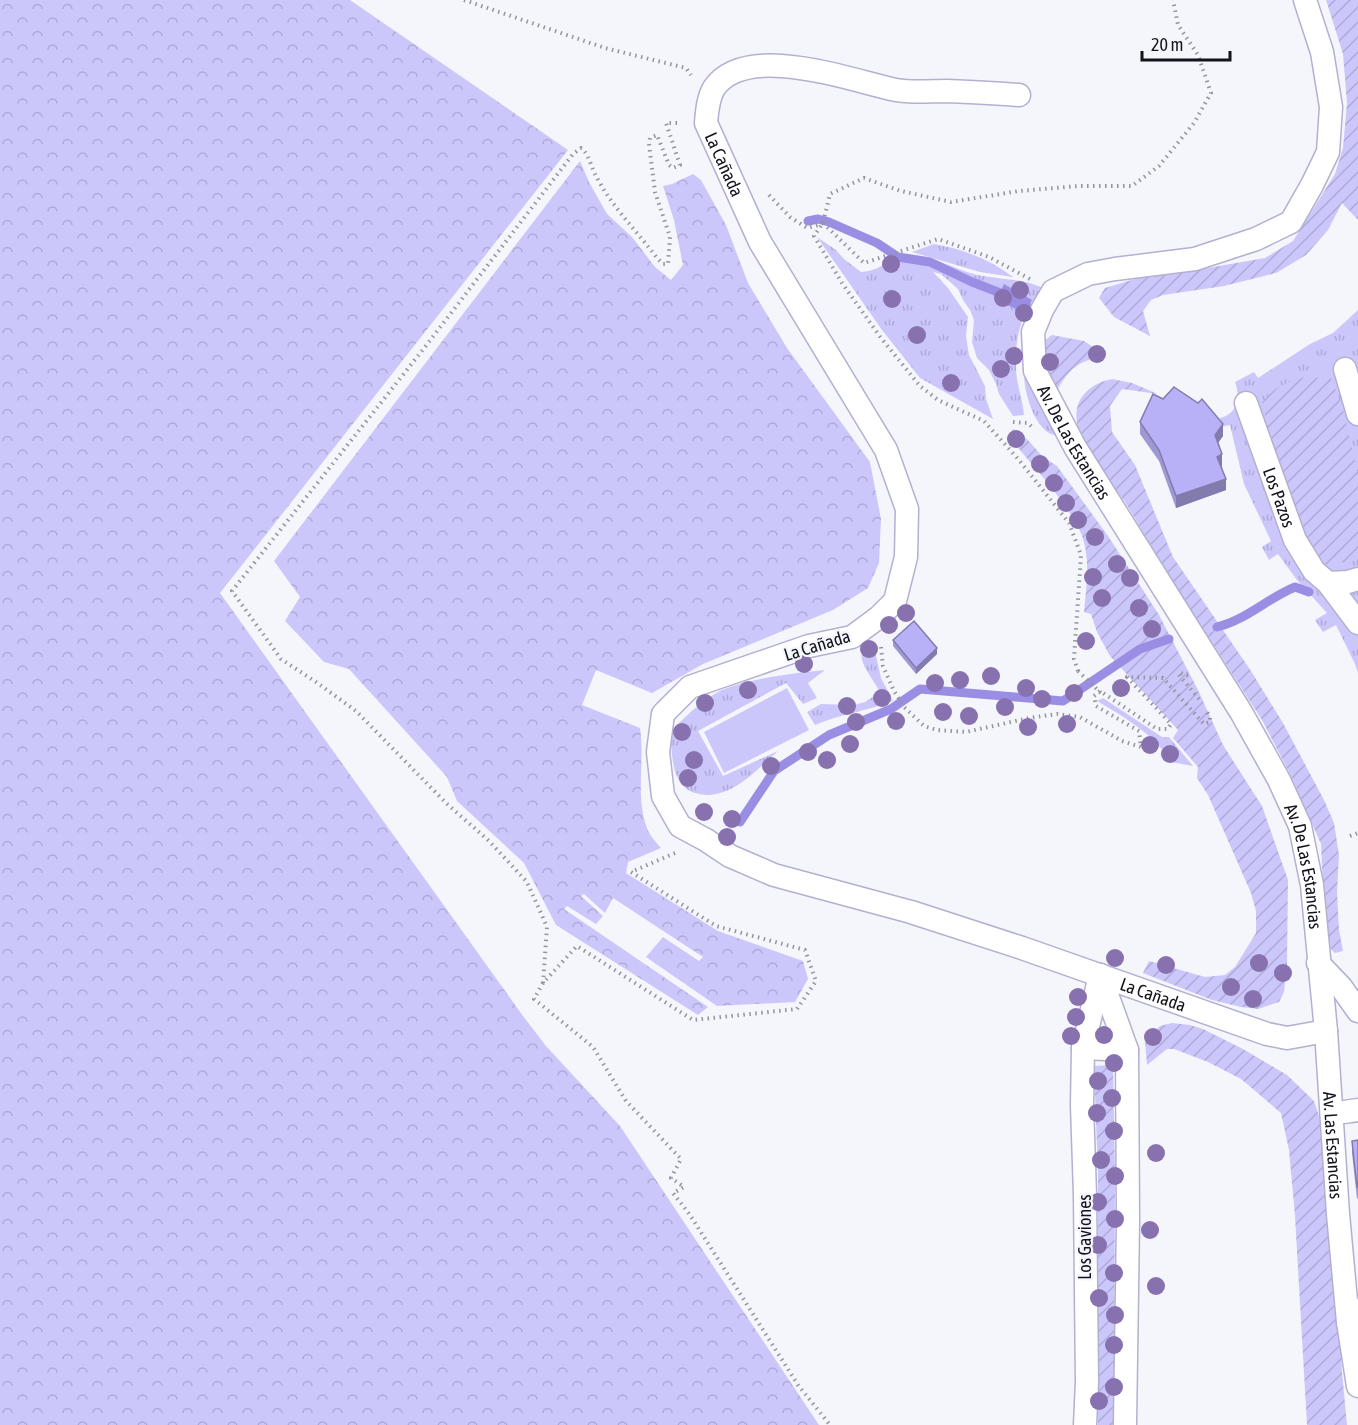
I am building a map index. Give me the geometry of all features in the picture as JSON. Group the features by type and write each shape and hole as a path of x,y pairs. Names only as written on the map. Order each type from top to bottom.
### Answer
{"street":[{"path":"1053,291 1088,274 1195,259 1256,239 1291,222 1328,152 1330,129 1331,107 1322,52 1305,0"},
{"path":"707,114 714,88 726,75 744,68 777,65 824,72 899,90 1020,95"},
{"name":"La Cañada","path":"707,114 760,242 886,450 907,509 906,557 895,601 879,617 852,637 809,646 690,687 663,714 658,752 663,795 680,826 730,856 774,875 911,912 1267,1034 1287,1038 1326,1031"},
{"name":"Av. De Las Estancias","path":"1053,291 1033,332 1035,371 1076,447 1241,712 1279,780 1300,826 1312,885 1326,1031"},
{"path":"1345,369 1358,414"},
{"name":"Los Pazos","path":"1246,403 1295,540 1314,571 1328,584 1358,623"},
{"path":"1328,584 1358,579"},
{"path":"1318,963 1341,987 1358,1011"},
{"path":"1100,975 1127,1050 1125,1425"},
{"name":"Los Gaviones","path":"1085,1425 1083,1048 1100,975"},
{"name":"Av. Las Estancias","path":"1326,1031 1351,1111 1355,1213 1353,1313"},
{"name":"Av. Las Estancias","path":"1326,1031 1338,1214 1353,1313"},
{"path":"1083,1048 1127,1050"},
{"path":"1353,1313 1358,1386"}],"path":[{"path":"464,0 605,48 686,68 707,114 666,123 681,162 680,165 673,168 666,160 657,135 650,138 649,152 653,182 670,237 668,264 663,264 657,258 612,204 593,170 587,152 581,148 573,154 425,347 232,591 281,659 356,711 527,882 547,927 543,983"},
{"path":"1101,693 1078,670 1074,659 1082,555 1069,523 1019,460 984,421 938,400 920,386 881,338 842,283 814,236 823,223 830,194 864,178 901,191 951,202 1029,190 1079,186 1132,186 1159,166 1194,123 1210,93 1198,55 1178,25 1173,0"},
{"path":"767,205 769,195 790,217 807,228 823,223"},
{"path":"823,223 864,263 938,239 989,256 1053,291"},
{"path":"879,617 883,666 898,698 924,726 938,730 966,732 1057,714 1080,717 1122,741 1141,747 1139,731 1096,706 1094,696 1100,691 1157,729 1168,729 1171,724 1127,677 1163,678 1204,724 1210,722 1210,717 1199,698 1178,674 1181,673 1194,679 1221,679"},
{"path":"1350,836 1358,833"},
{"path":"706,840 631,872 716,926 805,950 816,981 797,1009 693,1020 577,946 543,983 534,999 593,1047 626,1101 681,1159 671,1178 684,1187 673,1193 690,1215 798,1385 830,1425"}],"green space":[{"path":"0,0 350,0 568,150 220,593 523,1016 546,1046 620,1126 819,1425 0,1425"},
{"path":"1326,0 1358,0 1358,220 1342,203 1328,230 1306,255 1276,273 1224,286 1163,295 1151,300 1143,311 1150,336 1114,317 1099,298 1105,288 1148,275 1196,270 1265,258 1293,241 1335,174 1343,148 1347,103 1343,54"},
{"path":"580,161 607,214 632,237 655,267 671,280 683,265 674,220 663,186 693,174 701,180 726,225 748,283 787,348 870,462 881,519 879,563 868,588 833,610 703,664 652,693 596,670 582,705 640,728 643,816 649,833 661,848 628,862 626,873 718,931 803,961 808,979 795,1002 717,1006 646,957 663,937 699,961 703,957 613,898 605,913 584,894 581,896 603,916 596,924 567,906 564,909 708,1007 698,1015 556,925 524,863 457,801 447,777 349,669 324,662 285,621 300,597 274,561"},
{"path":"817,237 861,272 881,266 891,259 888,257 923,256 966,272 1021,281 1046,290 1029,307 1023,318 1017,342 1017,379 1024,415 1013,416 999,394 989,370 977,358 972,342 974,320 970,310 958,289 941,274 933,272 948,288 968,317 966,336 969,355 985,386 986,399 993,419 920,378 882,330"},
{"path":"934,244 975,256 1013,277 980,272 912,252"},
{"path":"1358,310 1358,673 1336,625 1323,632 1315,620 1327,613 1297,580 1278,554 1269,560 1262,547 1271,541 1244,484 1230,425 1221,427 1220,418 1234,409 1238,394 1235,382 1254,372 1258,378 1310,344 1333,333"},
{"path":"1037,316 1064,435 1052,435 1045,430 1034,415 1027,397 1024,371"},
{"path":"1052,335 1084,341 1102,353 1099,358 1085,361 1074,368 1057,391 1054,391 1043,362 1044,341"},
{"path":"1305,377 1331,378 1343,409 1358,475 1358,557 1346,562 1322,565 1302,526 1286,486 1262,403 1281,386"},
{"path":"1112,379 1132,383 1158,394 1122,389 1110,406 1112,432 1135,465 1173,557 1251,671 1283,723 1334,823 1339,855 1337,892 1339,930 1343,951 1335,953 1329,947 1321,844 1291,776 1262,720 1168,574 1125,502 1104,475 1078,427 1077,410 1083,396 1095,385"},
{"path":"1013,429 1027,439 1043,457 1057,466 1108,536 1159,615 1198,690 1223,745 1262,806 1288,880 1287,964 1284,992 1279,1002 1258,1009 1241,1007 1212,1000 1143,973 1149,961 1205,977 1225,975 1235,967 1256,933 1256,911 1251,893 1208,795 1197,778 1198,767 1173,738 1178,730 1110,656 1097,632 1091,614 1084,612 1087,560 1084,542 1072,516 1062,502 1008,436"},
{"path":"869,641 874,647 881,678 893,701 815,725 807,712 821,704 854,705 865,702 880,692 862,660 864,647"},
{"path":"825,670 808,683 817,698 803,704 786,683 698,731 723,776 778,751 751,776 730,789 707,795 693,792 681,784 673,765 670,732 697,706 716,693 740,684 769,677"},
{"path":"787,688 809,730 724,773 704,732"},
{"path":"1103,698 1162,737 1169,737 1193,766 1171,762 1147,735 1097,701"},
{"path":"1172,1023 1203,1029 1243,1049 1287,1075 1314,1101 1323,1128 1336,1246 1347,1425 1307,1425 1295,1216 1289,1150 1281,1113 1241,1079 1208,1062 1174,1049 1167,1049 1147,1065 1145,1041 1160,1026"},
{"path":"1113,1065 1114,1425 1098,1425 1098,1174 1094,1066"}],"shaded area":[{"path":"1004,284 1032,300 1025,313 996,300"}],"building":[{"path":"1174,387 1198,403 1202,399 1223,424 1215,435 1222,454 1217,457 1226,479 1176,496 1159,450 1140,422 1153,394 1163,399"},
{"path":"914,621 937,648 916,668 893,640"},
{"path":"1358,1140 1358,1187 1357,1187 1352,1141"}],"waterway":[{"path":"808,221 818,219 829,222 877,243 898,257 930,262 1003,294 1039,313"},
{"path":"1217,627 1238,619 1295,587 1309,592"},
{"path":"740,822 774,771 829,735 891,709 920,689 1063,701 1140,649 1169,639"}]}
